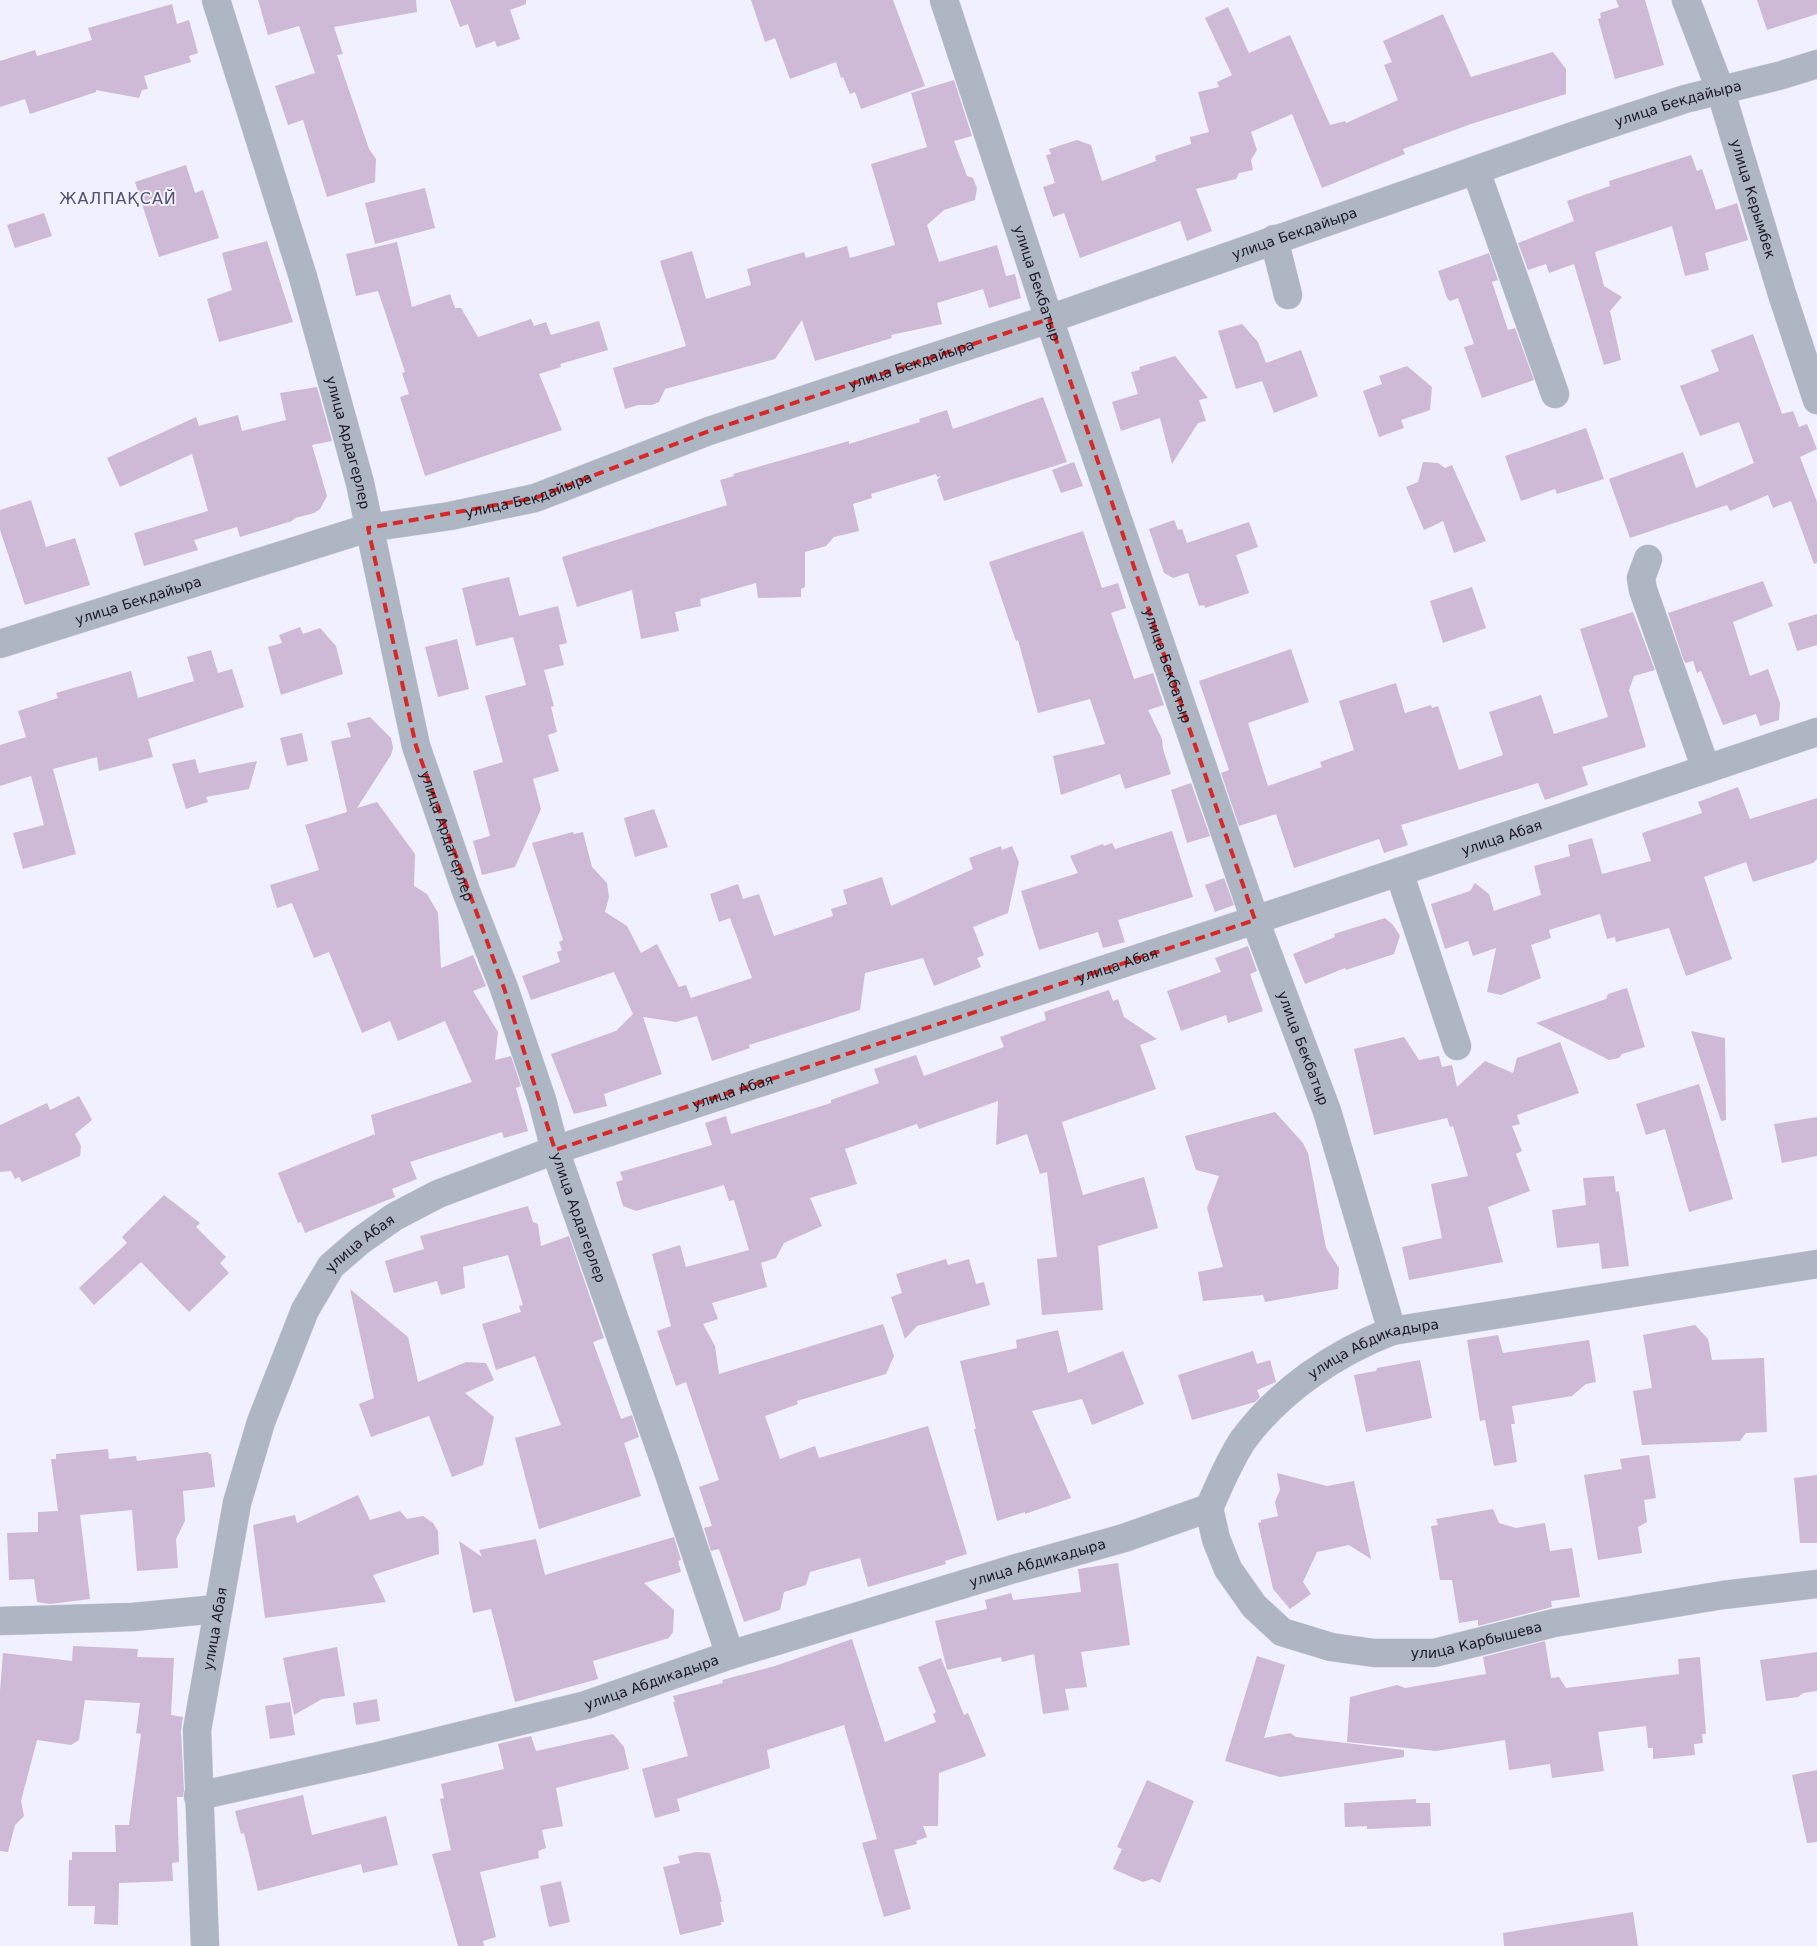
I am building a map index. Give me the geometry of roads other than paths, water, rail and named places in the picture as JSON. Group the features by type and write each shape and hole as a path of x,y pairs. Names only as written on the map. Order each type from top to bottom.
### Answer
{"street":[{"name":"улица Ардагерлер","path":"216,0 303,277 360,483 368,528 416,746 466,891 507,998 542,1100 555,1150 669,1474 730,1655"},
{"name":"улица Бекбатыр","path":"944,0 1049,319 1255,920 1327,1111 1392,1331"},
{"name":"улица Керымбек","path":"1686,0 1720,89 1782,294 1817,400"},
{"name":"улица Бекдайыра","path":"0,644 368,528 450,516 535,498 709,431 1049,319 1476,171 1576,134 1720,89 1782,75 1817,64"},
{"path":"1476,171 1555,394"},
{"path":"1274,240 1288,295"},
{"path":"1648,559 1641,578 1643,590 1706,769"},
{"name":"улица Абая","path":"205,1946 197,1730 237,1503 261,1422 305,1310 331,1266 360,1241 394,1217 438,1194 555,1150 1255,920 1817,732"},
{"path":"1399,872 1457,1046"},
{"name":"улица Абдикадыра","path":"198,1796 374,1757 586,1705 730,1655 1017,1568 1124,1538 1209,1508 1243,1440 1285,1395 1335,1358 1392,1331 1817,1264"},
{"name":"улица Карбышева","path":"1209,1508 1216,1539 1228,1569 1254,1606 1282,1632 1331,1647 1374,1653 1434,1653 1554,1623 1723,1596 1817,1584"},
{"path":"0,1621 133,1617 217,1609"}],"district":[{"name":"ЖАЛПАҚСАЙ","path":"118,198"}]}
